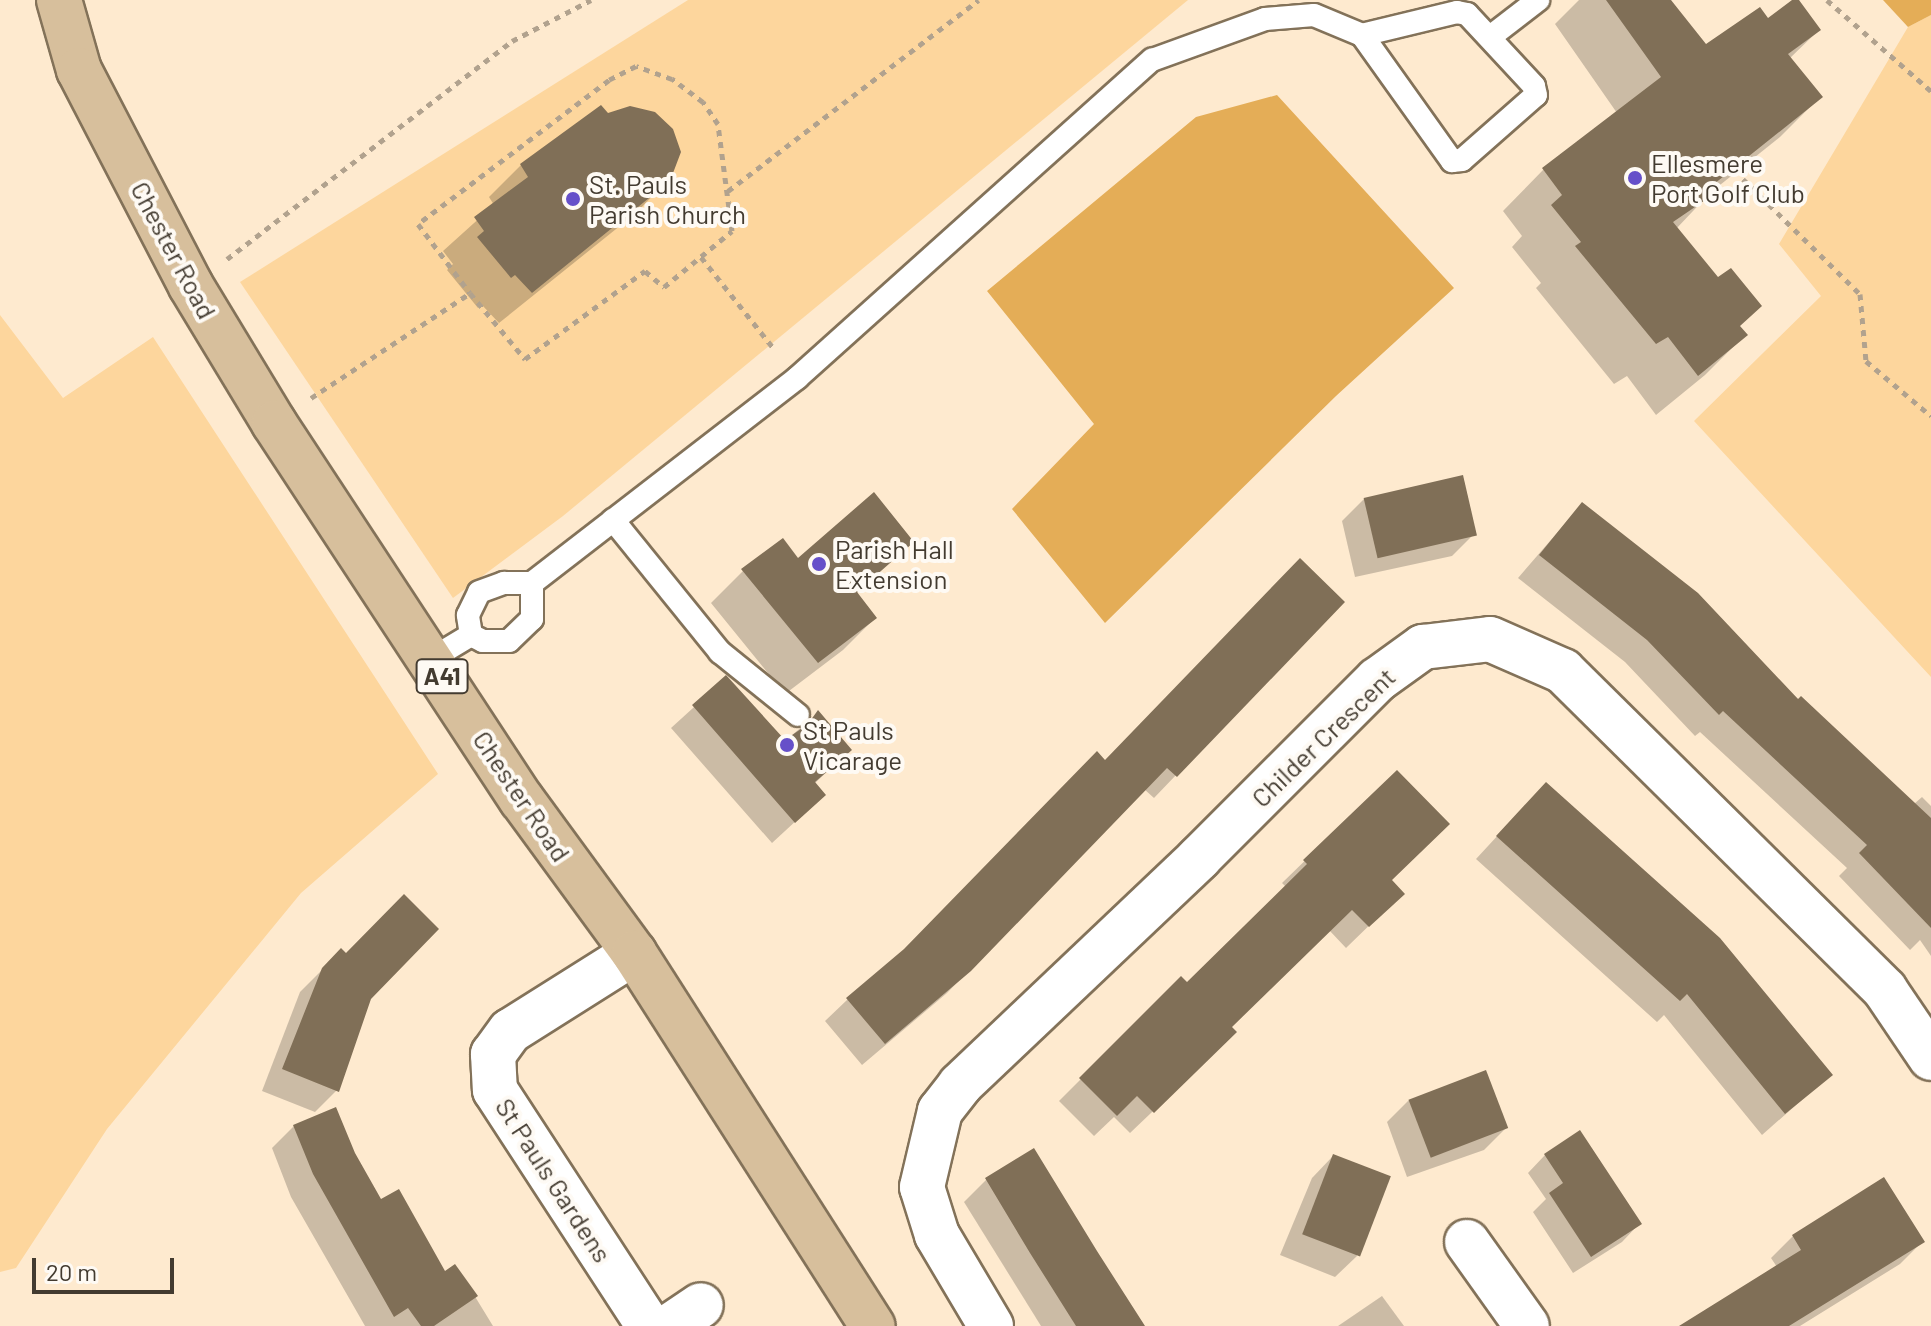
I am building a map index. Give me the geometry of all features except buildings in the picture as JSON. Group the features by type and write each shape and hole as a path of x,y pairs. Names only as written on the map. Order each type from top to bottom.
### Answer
{"main road":[{"name":"Chester Road","path":"59,0 79,70 191,286 274,423 522,800 634,953 873,1326"}],"street":[{"name":"Childer Crescent","path":"991,1326 937,1235 922,1187 940,1111 960,1085 1199,858 1377,680 1423,647 1490,639 1563,671 1885,990 1931,1058"},
{"name":"St Pauls Gardens","path":"634,953 510,1031 493,1054 495,1090 649,1326"},
{"path":"1467,1242 1527,1326"}],"lane":[{"path":"1490,37 1538,0"},
{"path":"471,635 468,615 479,592 504,583 532,583 797,378 1152,60 1265,19 1314,15 1362,35 1452,161 1462,160 1536,95 1534,86 1467,14 1457,12 1362,35"},
{"path":"613,520 720,652 798,715"},
{"path":"471,635 483,641 509,641 532,619 532,583"},
{"path":"431,659 471,635"}],"path":[{"path":"191,286 512,41 591,0"},
{"path":"727,192 979,0"},
{"path":"1827,0 1931,91"},
{"path":"636,66 672,79 703,102 718,124 732,231 701,257 664,287 645,271 525,359 418,224 609,80 636,66"},
{"path":"1743,179 1860,294 1866,361 1931,416"},
{"path":"701,257 797,378"},
{"path":"274,423 470,293"}],"shaded area":[{"path":"688,0 1188,0 563,516 453,598 240,282"},
{"path":"1883,0 1931,0 1931,15 1908,27"},
{"name":"Ellesmere Port Golf Club","path":"1931,15 1931,677 1694,421 1821,296 1779,244 1908,27"},
{"path":"1277,95 1454,288 1336,396 1105,623 1012,509 1094,424 987,291 1196,117"},
{"path":"0,315 63,398 153,337 438,774 301,893 107,1129 16,1268 0,1272"}],"place":[{"name":"Ellesmere Port Golf Club","path":"1635,178"},
{"name":"St. Pauls Parish Church","path":"573,199"},
{"name":"Parish Hall Extension","path":"819,564"},
{"name":"St Pauls Vicarage","path":"787,745"}]}
